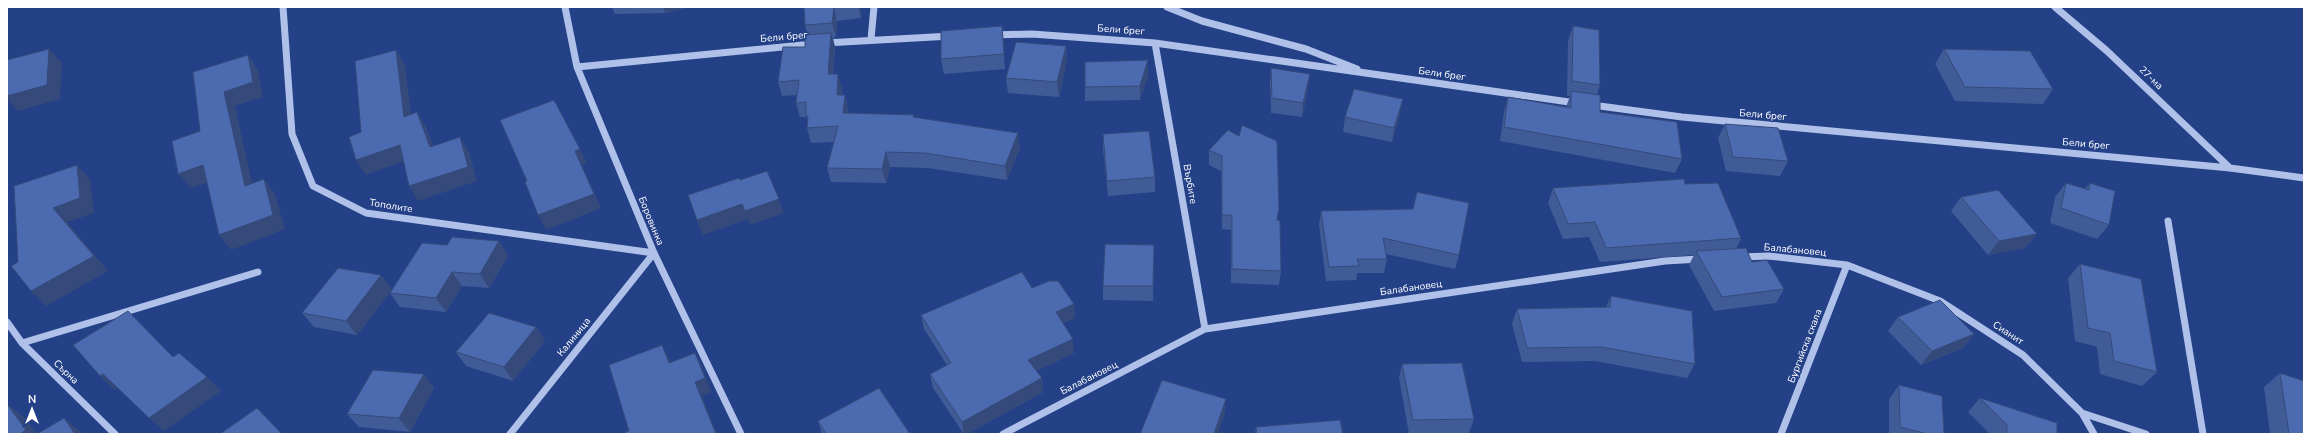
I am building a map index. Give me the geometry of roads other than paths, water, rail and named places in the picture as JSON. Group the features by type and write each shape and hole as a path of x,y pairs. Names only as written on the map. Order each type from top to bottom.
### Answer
{"street":[{"name":"Тополите","path":"283,7 292,134 313,186 366,213 654,253"},
{"name":"Боровинка","path":"565,7 577,67 654,253 741,434"},
{"path":"871,39 874,7"},
{"path":"1167,7 1202,21 1306,49 1366,74"},
{"name":"27-ма","path":"2055,7 2108,51 2230,168"},
{"name":"Бели брег","path":"986,35 1032,34 1156,43 1366,74 1682,117 2230,168 2304,178"},
{"name":"Бели брег","path":"577,67 871,39 956,36"},
{"name":"Върбите","path":"1156,43 1205,329"},
{"path":"2168,221 2203,434"},
{"name":"Калиница","path":"510,434 654,253"},
{"name":"Балабановец","path":"1729,258 1769,256 1847,265"},
{"name":"Балабановец","path":"1003,434 1205,329 1665,261 1705,259"},
{"name":"Сианит","path":"1847,265 1940,301 2023,355 2082,413 2146,434"},
{"name":"Бургийска скала","path":"1781,434 1847,265"},
{"path":"22,343 258,272"},
{"name":"Сърна","path":"7,322 22,343 115,434"},
{"path":"2082,413 2094,434"}]}
